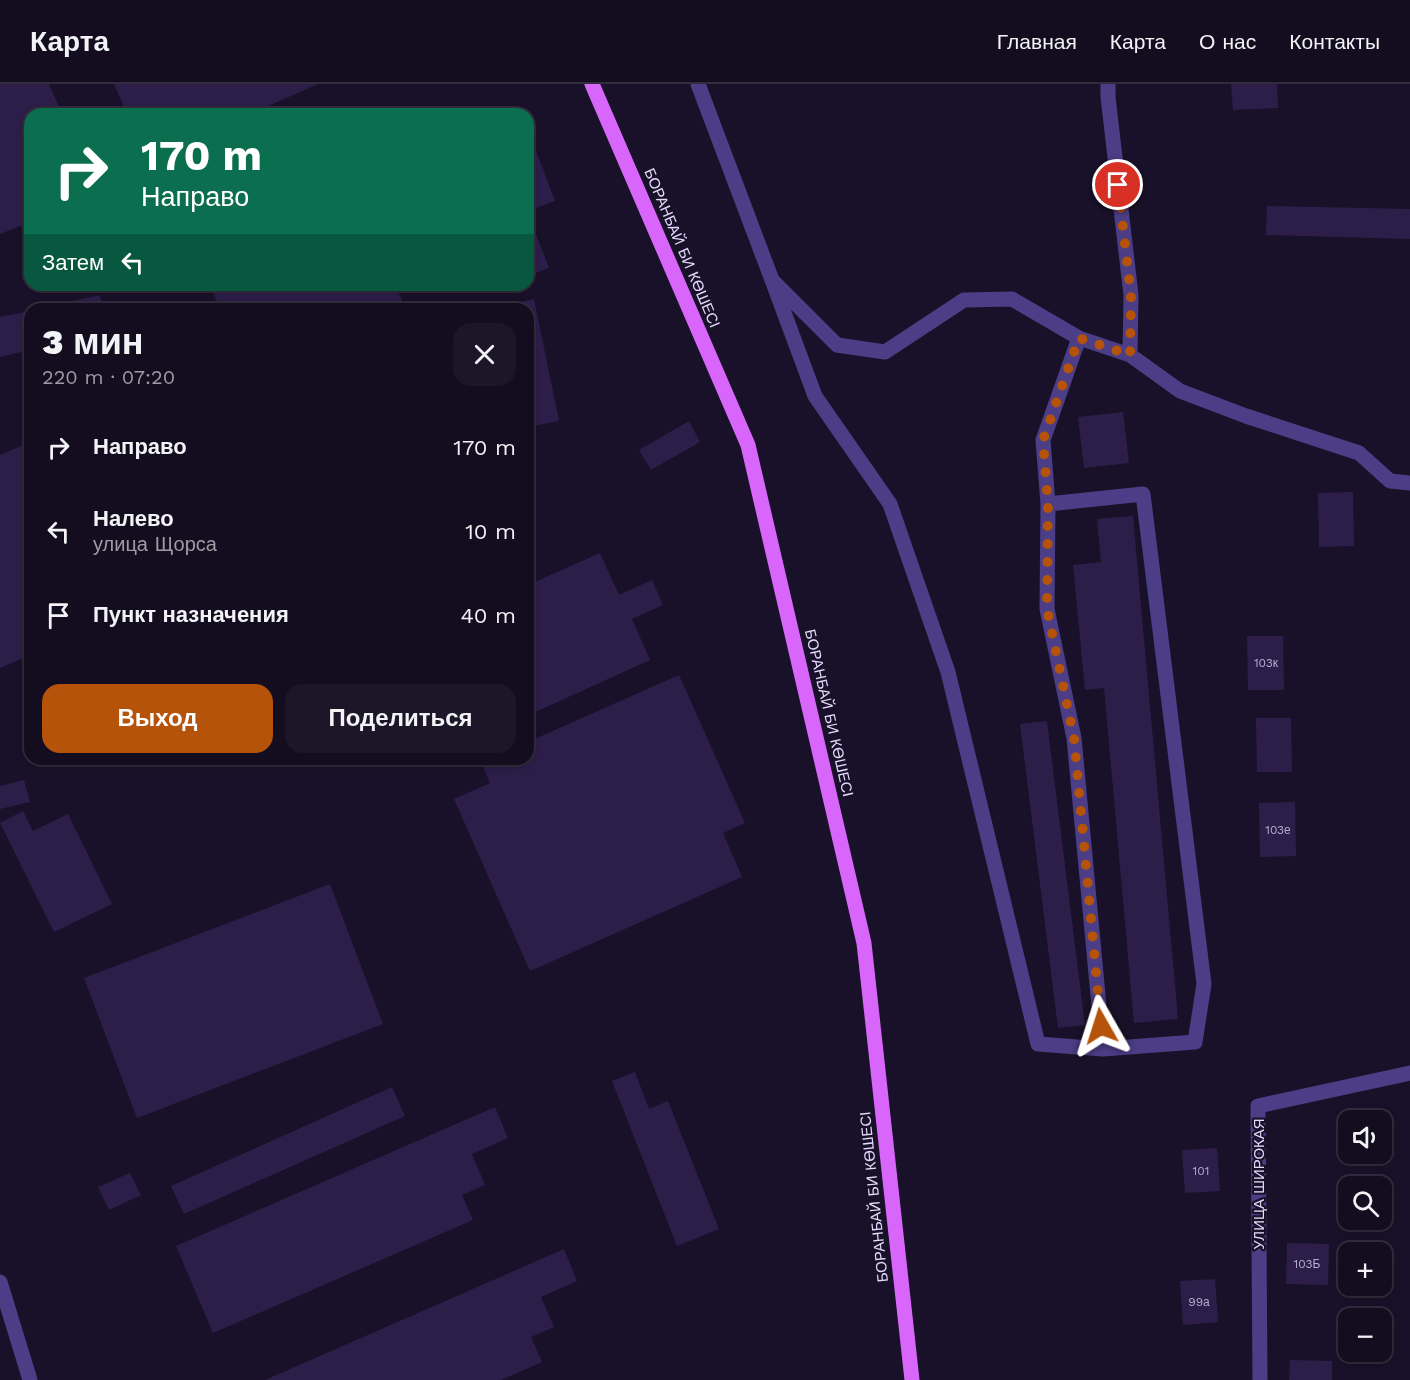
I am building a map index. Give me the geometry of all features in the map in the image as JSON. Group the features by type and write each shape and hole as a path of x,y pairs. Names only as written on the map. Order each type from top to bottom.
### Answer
{"main road":[{"name":"БОРАНБАЙ БИ КӨШЕСІ","path":"592,84 748,445 864,943 912,1380"}],"street":[{"path":"698,84 815,396 890,504 948,672 1038,1044 1103,1049 1195,1042 1204,984 1143,494 1048,504"},
{"path":"1108,84 1131,295 1130,355"},
{"path":"772,280 837,345 885,352 964,300 1012,299 1079,338 1130,355 1180,391 1246,416 1359,453 1390,481 1410,483"},
{"path":"1079,338 1043,440 1048,504 1047,609 1074,738 1103,1049"},
{"name":"УЛИЦА ШИРОКАЯ","path":"1260,1380 1258,1106 1410,1073"},
{"path":"0,1282 30,1380"}],"building":[{"path":"0,84 49,84 59,108 24,108 24,224 0,234"},
{"path":"114,84 318,84 264,108 124,108"},
{"path":"1231,84 1277,84 1278,108 1233,110"},
{"path":"534,146 555,201 534,209"},
{"path":"1267,206 1410,209 1410,239 1266,235"},
{"path":"534,229 549,268 534,274"},
{"path":"212,291 398,291 403,303 218,303"},
{"path":"100,295 102,303 64,303"},
{"path":"534,299 559,421 534,426 534,303 514,303"},
{"path":"24,312 24,351 0,357 0,317"},
{"path":"1123,412 1129,463 1084,468 1078,417"},
{"path":"689,421 700,442 651,470 639,450"},
{"path":"24,445 24,658 0,668 0,455"},
{"path":"1353,492 1354,546 1319,547 1318,493"},
{"path":"1133,516 1178,1019 1134,1023 1104,688 1085,690 1073,565 1101,562 1097,519"},
{"path":"600,553 619,595 652,580 663,605 632,619 650,660 534,713 534,582"},
{"path":"1247,636 1283,636 1284,690 1248,690"},
{"path":"679,675 745,823 723,833 742,877 530,971 454,799 490,783 482,765 534,765 534,739"},
{"path":"1256,718 1291,718 1292,772 1257,772"},
{"path":"1047,721 1085,1025 1058,1028 1020,724"},
{"path":"24,780 30,802 0,809 0,786"},
{"path":"1295,802 1296,856 1260,857 1259,803"},
{"path":"23,811 33,831 68,814 112,904 54,932 0,823"},
{"path":"330,884 383,1024 137,1118 84,978"},
{"path":"635,1072 649,1109 668,1101 719,1229 677,1246 612,1081"},
{"path":"392,1087 405,1116 184,1214 171,1186"},
{"path":"495,1107 508,1138 472,1154 485,1185 462,1195 473,1220 213,1333 176,1246"},
{"path":"1217,1148 1220,1191 1185,1193 1182,1150"},
{"path":"130,1173 141,1195 109,1210 98,1187"},
{"path":"1287,1243 1329,1244 1328,1285 1286,1284"},
{"path":"564,1249 577,1281 541,1297 554,1327 531,1337 542,1362 501,1380 265,1380"},
{"path":"1215,1279 1218,1322 1183,1325 1180,1281"},
{"path":"1290,1360 1332,1361 1332,1380 1289,1380"}],"route":[{"path":"1101,1026 1074,738 1047,609 1048,504 1043,440 1079,338 1130,355 1131,295 1118,185"}]}
